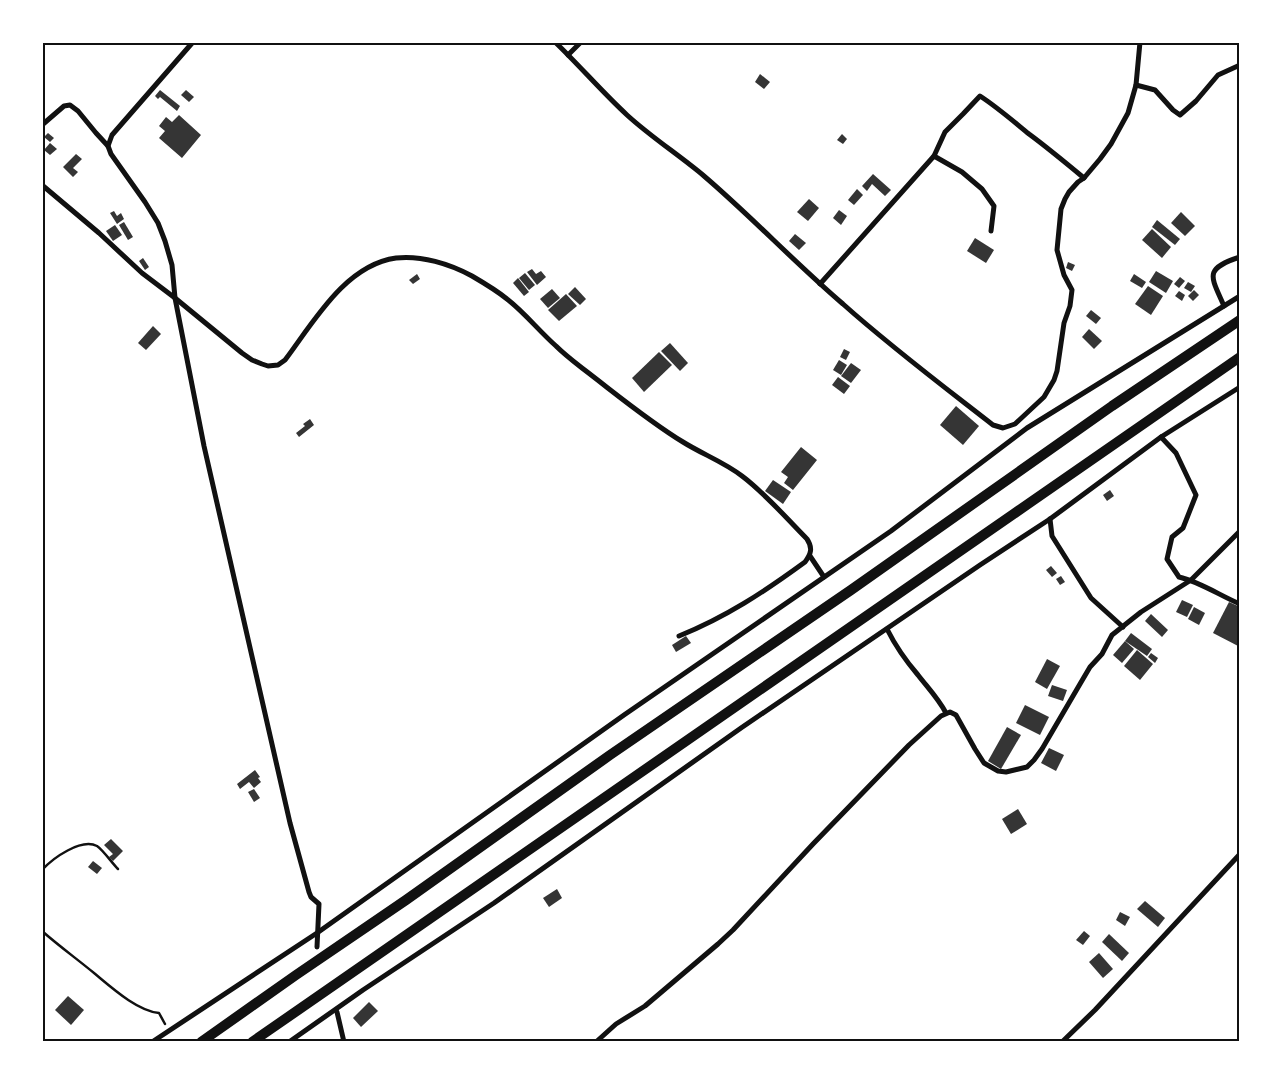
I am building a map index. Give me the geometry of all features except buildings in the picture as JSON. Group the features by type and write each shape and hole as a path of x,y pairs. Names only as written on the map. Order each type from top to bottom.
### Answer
{"highway":[{"path":"202,1042 610,755 843,595 1112,406 1240,320"},
{"path":"252,1042 1240,356"}],"street":[{"path":"108,146 112,135 193,42"},
{"path":"555,42 626,114 646,132 702,175 820,284 908,359 993,425 1002,428 1014,424 1044,397 1058,371 1064,323 1070,306 1072,290 1064,275 1057,250 1061,209 1065,199 1078,182 1100,160 1128,113 1136,85 1140,42"},
{"path":"568,55 580,42"},
{"path":"720,42 725,42"},
{"path":"1136,85 1155,90 1180,115 1218,75 1240,65"},
{"path":"820,284 934,156 944,132 980,96 996,106 1084,178"},
{"path":"42,125 64,106 70,105 78,111 108,146 111,154 158,223 165,241 172,265 174,298 204,446 290,823 309,892 319,904 316,947"},
{"path":"934,156 962,172 982,189 994,206 991,231"},
{"path":"42,185 99,233 142,273 242,353 252,360 268,366 278,365 285,360 329,301 344,286 363,271 380,262 394,258 409,257 456,268 508,299 557,348 656,424 682,442 742,475 811,544 810,556 805,562 766,590 705,626 679,636"},
{"path":"1224,306 1212,279 1213,273 1223,263 1240,258"},
{"path":"152,1042 317,933 624,715 892,531 1027,428 1240,296"},
{"path":"289,1042 494,902 733,734 1050,519 1161,437 1240,386"},
{"path":"1161,437 1176,453 1196,495 1183,528 1172,537 1168,559 1179,577 1191,580 1222,597 1240,604"},
{"path":"1050,519 1052,536 1091,598 1123,627"},
{"path":"596,1042 616,1024 645,1006 723,940 909,745 946,713 956,715 984,763 998,771 1006,772 1027,767 1042,749 1090,667 1102,654 1112,635 1141,612 1191,580 1240,531"},
{"path":"810,556 824,577"},
{"path":"887,629 893,642 940,701 946,713"},
{"path":"1062,1042 1095,1010 1240,854"},
{"path":"336,1012 344,1042"}],"path":[{"path":"42,870 59,855 70,849 90,844 100,848 118,869"},
{"path":"42,932 130,1000 146,1010 159,1013 169,1030"}]}
